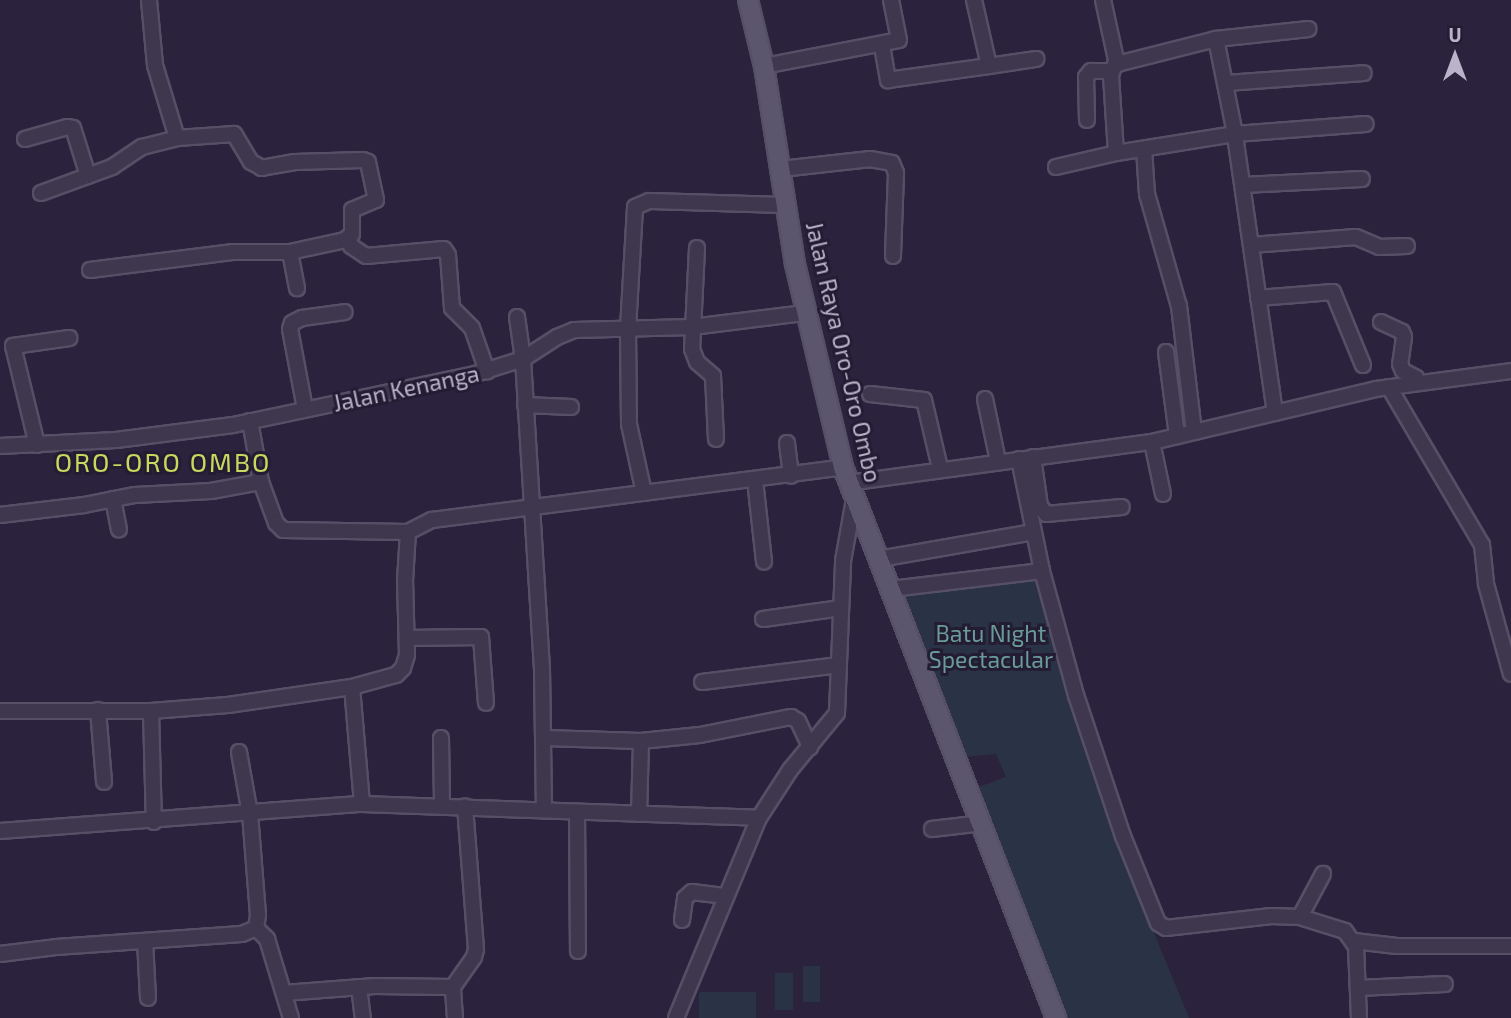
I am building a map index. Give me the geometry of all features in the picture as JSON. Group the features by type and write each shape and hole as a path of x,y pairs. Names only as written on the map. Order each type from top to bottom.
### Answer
{"main road":[{"name":"Jalan Raya Oro-Oro Ombo","path":"748,0 764,66 805,313 848,483 983,823 1056,1018"}],"street":[{"path":"149,0 155,65 177,138"},
{"path":"764,66 881,46 900,38 891,0"},
{"path":"974,0 989,66"},
{"path":"1103,0 1114,67 1116,153"},
{"path":"1087,120 1086,77 1091,71 1216,39 1308,29"},
{"path":"1216,39 1235,134 1275,413"},
{"path":"881,46 888,80 1036,59"},
{"path":"1226,83 1364,73"},
{"path":"1056,167 1116,153 1235,134 1366,124"},
{"path":"25,139 67,127 73,128 88,176"},
{"path":"41,193 112,167 142,147 177,138 234,134 251,162 262,167 295,162 355,159 368,162 376,200 352,210 349,238 351,246 366,256 444,249 448,255 452,308 472,328 487,371"},
{"path":"1144,149 1147,194 1179,306 1194,432"},
{"path":"780,169 870,159 892,163 896,173 892,256"},
{"path":"1243,185 1362,178"},
{"path":"643,492 630,434 628,329 633,213 638,204 649,201 785,205"},
{"path":"1251,245 1356,237 1379,247 1407,246"},
{"path":"90,270 232,252 290,253 349,238"},
{"path":"697,248 692,327 694,357 713,376 716,439"},
{"path":"290,253 298,288"},
{"path":"1258,298 1333,292 1363,365"},
{"path":"305,409 290,329 292,323 302,318 345,312"},
{"name":"Jalan Kenanga","path":"0,446 116,440 250,421 487,371 523,359 557,337 574,330 692,327 805,313"},
{"path":"517,317 526,405 544,737 544,810"},
{"path":"1381,322 1402,332 1404,337 1400,364 1403,370 1416,378 1417,383"},
{"path":"37,445 6,347 69,338"},
{"path":"1166,352 1177,436"},
{"path":"250,421 261,482 276,523 283,530 408,532 432,520 643,492 791,476 848,483 940,468 1152,442 1389,387 1511,371"},
{"path":"1389,387 1482,545 1486,584 1511,674"},
{"path":"870,394 923,400 940,468"},
{"path":"985,399 998,461"},
{"path":"526,405 571,407"},
{"path":"1152,442 1163,494"},
{"path":"787,443 791,476"},
{"path":"1026,458 1040,506 1046,514 1122,507"},
{"path":"1026,458 1034,532 1042,571 1076,695 1123,836 1158,923 1166,928 1271,916 1300,917 1345,931 1354,941 1359,1018"},
{"path":"755,480 764,562"},
{"path":"0,515 113,499 211,491 261,482"},
{"path":"676,1018 759,818 790,770 838,713 848,483"},
{"path":"113,499 119,529"},
{"path":"0,710 151,711 272,699 380,681 400,672 406,662 405,581 408,532"},
{"path":"879,559 1034,532"},
{"path":"846,537 868,533"},
{"path":"891,589 1042,571"},
{"path":"763,620 841,608"},
{"path":"407,638 481,637 486,702"},
{"path":"702,682 839,665"},
{"path":"352,687 362,804"},
{"path":"98,710 104,782"},
{"path":"151,711 154,822"},
{"path":"544,737 641,741 700,735 791,717 798,721 810,747"},
{"path":"441,737 442,804"},
{"path":"639,814 641,741"},
{"path":"239,752 250,814 258,915 256,928"},
{"path":"0,831 154,822 362,804 442,804 578,813 759,818"},
{"path":"455,1018 453,987 474,957 476,949 465,806"},
{"path":"578,813 578,951"},
{"path":"932,829 983,823"},
{"path":"1300,917 1323,874"},
{"path":"682,920 685,898 692,892 726,895"},
{"path":"0,954 242,934 256,928"},
{"path":"256,928 267,939 291,1018"},
{"path":"145,941 148,998"},
{"path":"1354,941 1397,946 1511,946"},
{"path":"1358,988 1446,984"},
{"path":"284,993 359,987 453,987"},
{"path":"359,987 363,1018"}],"green space":[{"name":"Batu Night Spectacular","path":"1038,576 1108,821 1189,1018 1062,1018 976,788 1006,777 996,754 965,757 902,591"},
{"path":"803,966 820,966 820,1002 803,1002"},
{"path":"775,973 793,973 793,1010 775,1010"},
{"path":"699,992 756,992 756,1018 699,1018"}],"district":[{"name":"ORO-ORO OMBO","path":"163,462"}]}
